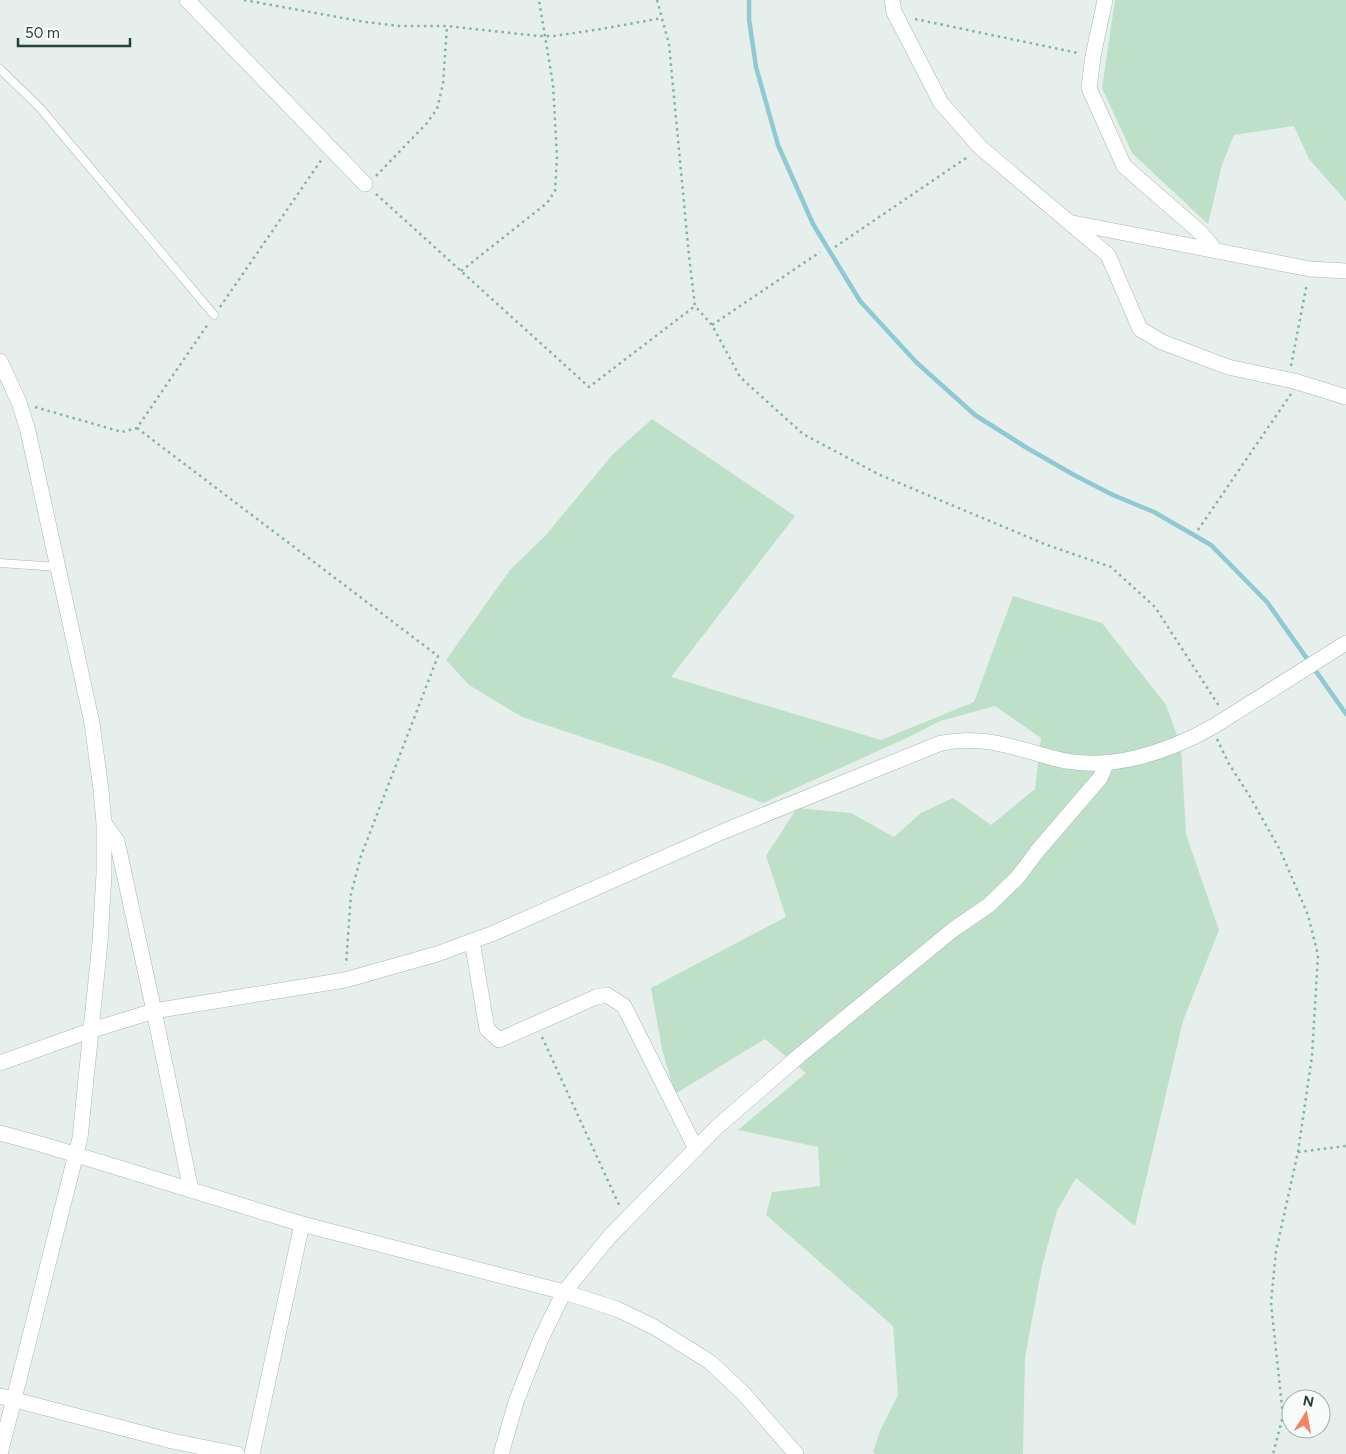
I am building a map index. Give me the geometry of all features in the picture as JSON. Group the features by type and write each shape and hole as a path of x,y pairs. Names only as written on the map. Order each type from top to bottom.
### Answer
{"street":[{"path":"187,0 366,185"},
{"path":"892,0 896,15 941,103 981,148 1108,255 1140,329 1162,342 1228,367 1291,380 1346,397"},
{"path":"1105,0 1093,56 1089,88 1124,166 1201,233 1216,251"},
{"path":"1071,223 1310,269 1346,271"},
{"path":"0,361 19,402 28,431 92,723 98,758 104,823 104,884 82,1126 77,1155 7,1398 0,1454"},
{"path":"0,1062 154,1011 345,980 437,954 494,933 722,832 941,742 960,739 994,742 1054,759 1089,764 1138,756 1170,748 1220,722 1346,643"},
{"path":"501,1454 516,1402 540,1341 564,1292 610,1236 717,1127 808,1049 954,930 989,905 1017,878 1039,849 1100,778 1107,762"},
{"path":"104,823 117,841 191,1190"},
{"path":"472,941 487,1029 500,1040 596,997 607,995 624,1006 696,1148"},
{"path":"0,1133 302,1224 564,1292 617,1309 654,1327 710,1362 744,1394 796,1454"},
{"path":"252,1454 302,1224"},
{"path":"7,1398 172,1447 237,1454"}],"lane":[{"path":"0,69 40,108 214,315"},
{"path":"0,564 58,567"}],"path":[{"path":"244,0 365,22 399,26 447,26 545,36 601,29 662,18"},
{"path":"460,271 547,203 555,191 557,157 553,84 538,0"},
{"path":"657,0 669,44 695,306 712,325 740,377 803,434 880,474 1047,545 1111,567 1155,607 1220,722 1216,737 1229,764 1280,850 1308,915 1318,955 1312,1056 1298,1152 1276,1251 1271,1303 1283,1416 1273,1454"},
{"path":"896,15 1093,56"},
{"path":"447,26 438,109 378,175 366,185 589,387 695,306"},
{"path":"19,402 122,432 137,428 330,147"},
{"path":"835,247 981,148"},
{"path":"712,325 820,252"},
{"path":"1198,530 1290,397 1291,380 1310,269"},
{"path":"137,428 438,656 362,856 351,894 345,980"},
{"path":"536,1024 626,1220"},
{"path":"1298,1152 1346,1146"}],"green space":[{"path":"1115,0 1346,0 1346,201 1309,159 1294,126 1234,135 1222,165 1208,224 1132,153 1102,88"},
{"path":"652,419 795,516 671,677 881,740 974,702 1013,596 1102,623 1166,705 1181,746 1186,834 1219,930 1183,1021 1135,1226 1076,1178 1057,1211 1042,1266 1025,1357 1023,1454 875,1454 873,1452 880,1431 898,1395 893,1326 766,1215 772,1192 820,1186 818,1147 738,1130 806,1073 765,1039 675,1094 662,1049 651,988 786,917 766,856 797,808 851,813 894,837 921,813 953,798 991,825 1035,789 1041,738 995,706 940,721 763,803 663,764 522,717 469,685 446,660 510,570 546,535 613,454"}],"waterway":[{"path":"749,0 749,19 756,67 778,145 813,224 860,301 916,362 975,415 1074,475 1113,495 1154,512 1211,545 1267,602 1346,714"}]}
